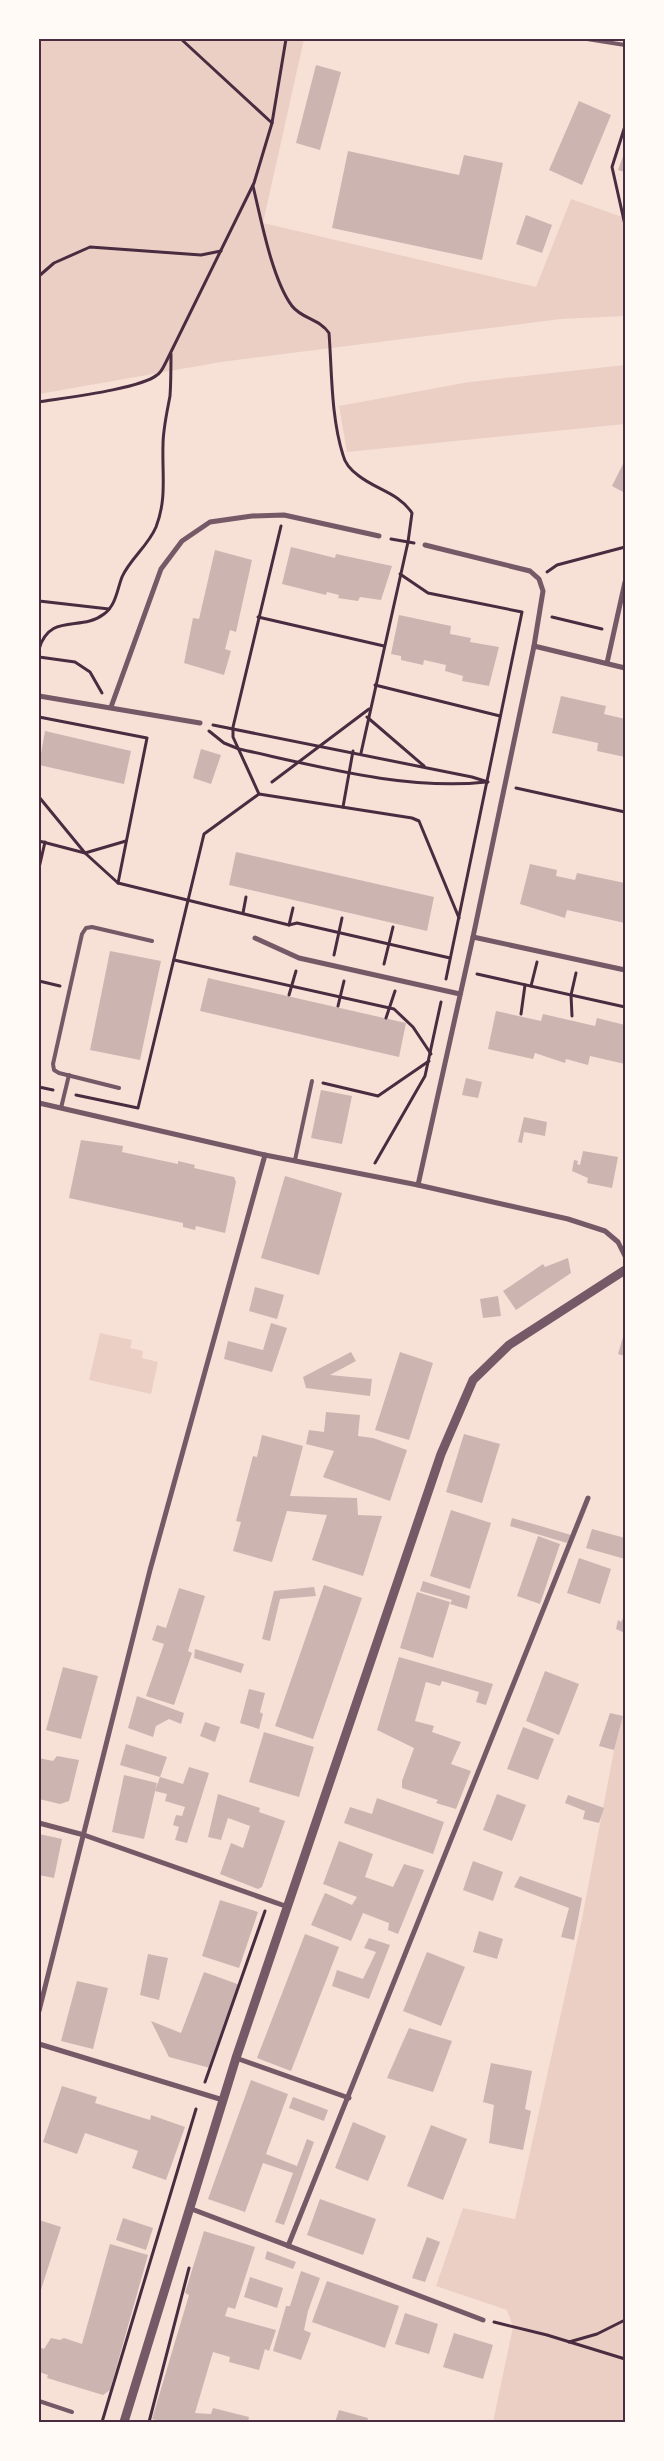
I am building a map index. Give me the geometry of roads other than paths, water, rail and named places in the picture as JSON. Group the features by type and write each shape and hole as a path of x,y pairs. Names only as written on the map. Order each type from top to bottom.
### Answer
{"street":[{"path":"111,706 161,569 182,541 210,522 252,516 284,515 378,536"},
{"path":"418,1185 505,786 534,646 543,592 539,579 530,571 425,544"},
{"path":"607,663 625,582"},
{"path":"534,646 625,668"},
{"path":"39,696 111,706 200,723"},
{"path":"473,937 625,970"},
{"path":"255,938 299,958 460,994"},
{"path":"39,1103 265,1155 418,1185 592,1225 605,1231 618,1242 625,1256"},
{"path":"39,2011 150,1570 265,1155"},
{"path":"124,2422 188,2208 236,2058 442,1454 473,1380 509,1345 625,1270"},
{"path":"288,2246 349,2098 588,1498"},
{"path":"39,1823 84,1835 288,1908"},
{"path":"39,2044 223,2100"},
{"path":"236,2058 349,2098"},
{"path":"188,2208 483,2320"}],"lane":[{"path":"590,39 625,45"},
{"path":"120,1088 69,1076 54,1070 53,1064 82,934 86,928 92,927 152,941"},
{"path":"61,1108 69,1076"},
{"path":"295,1160 312,1081"},
{"path":"39,2401 72,2412"}]}
